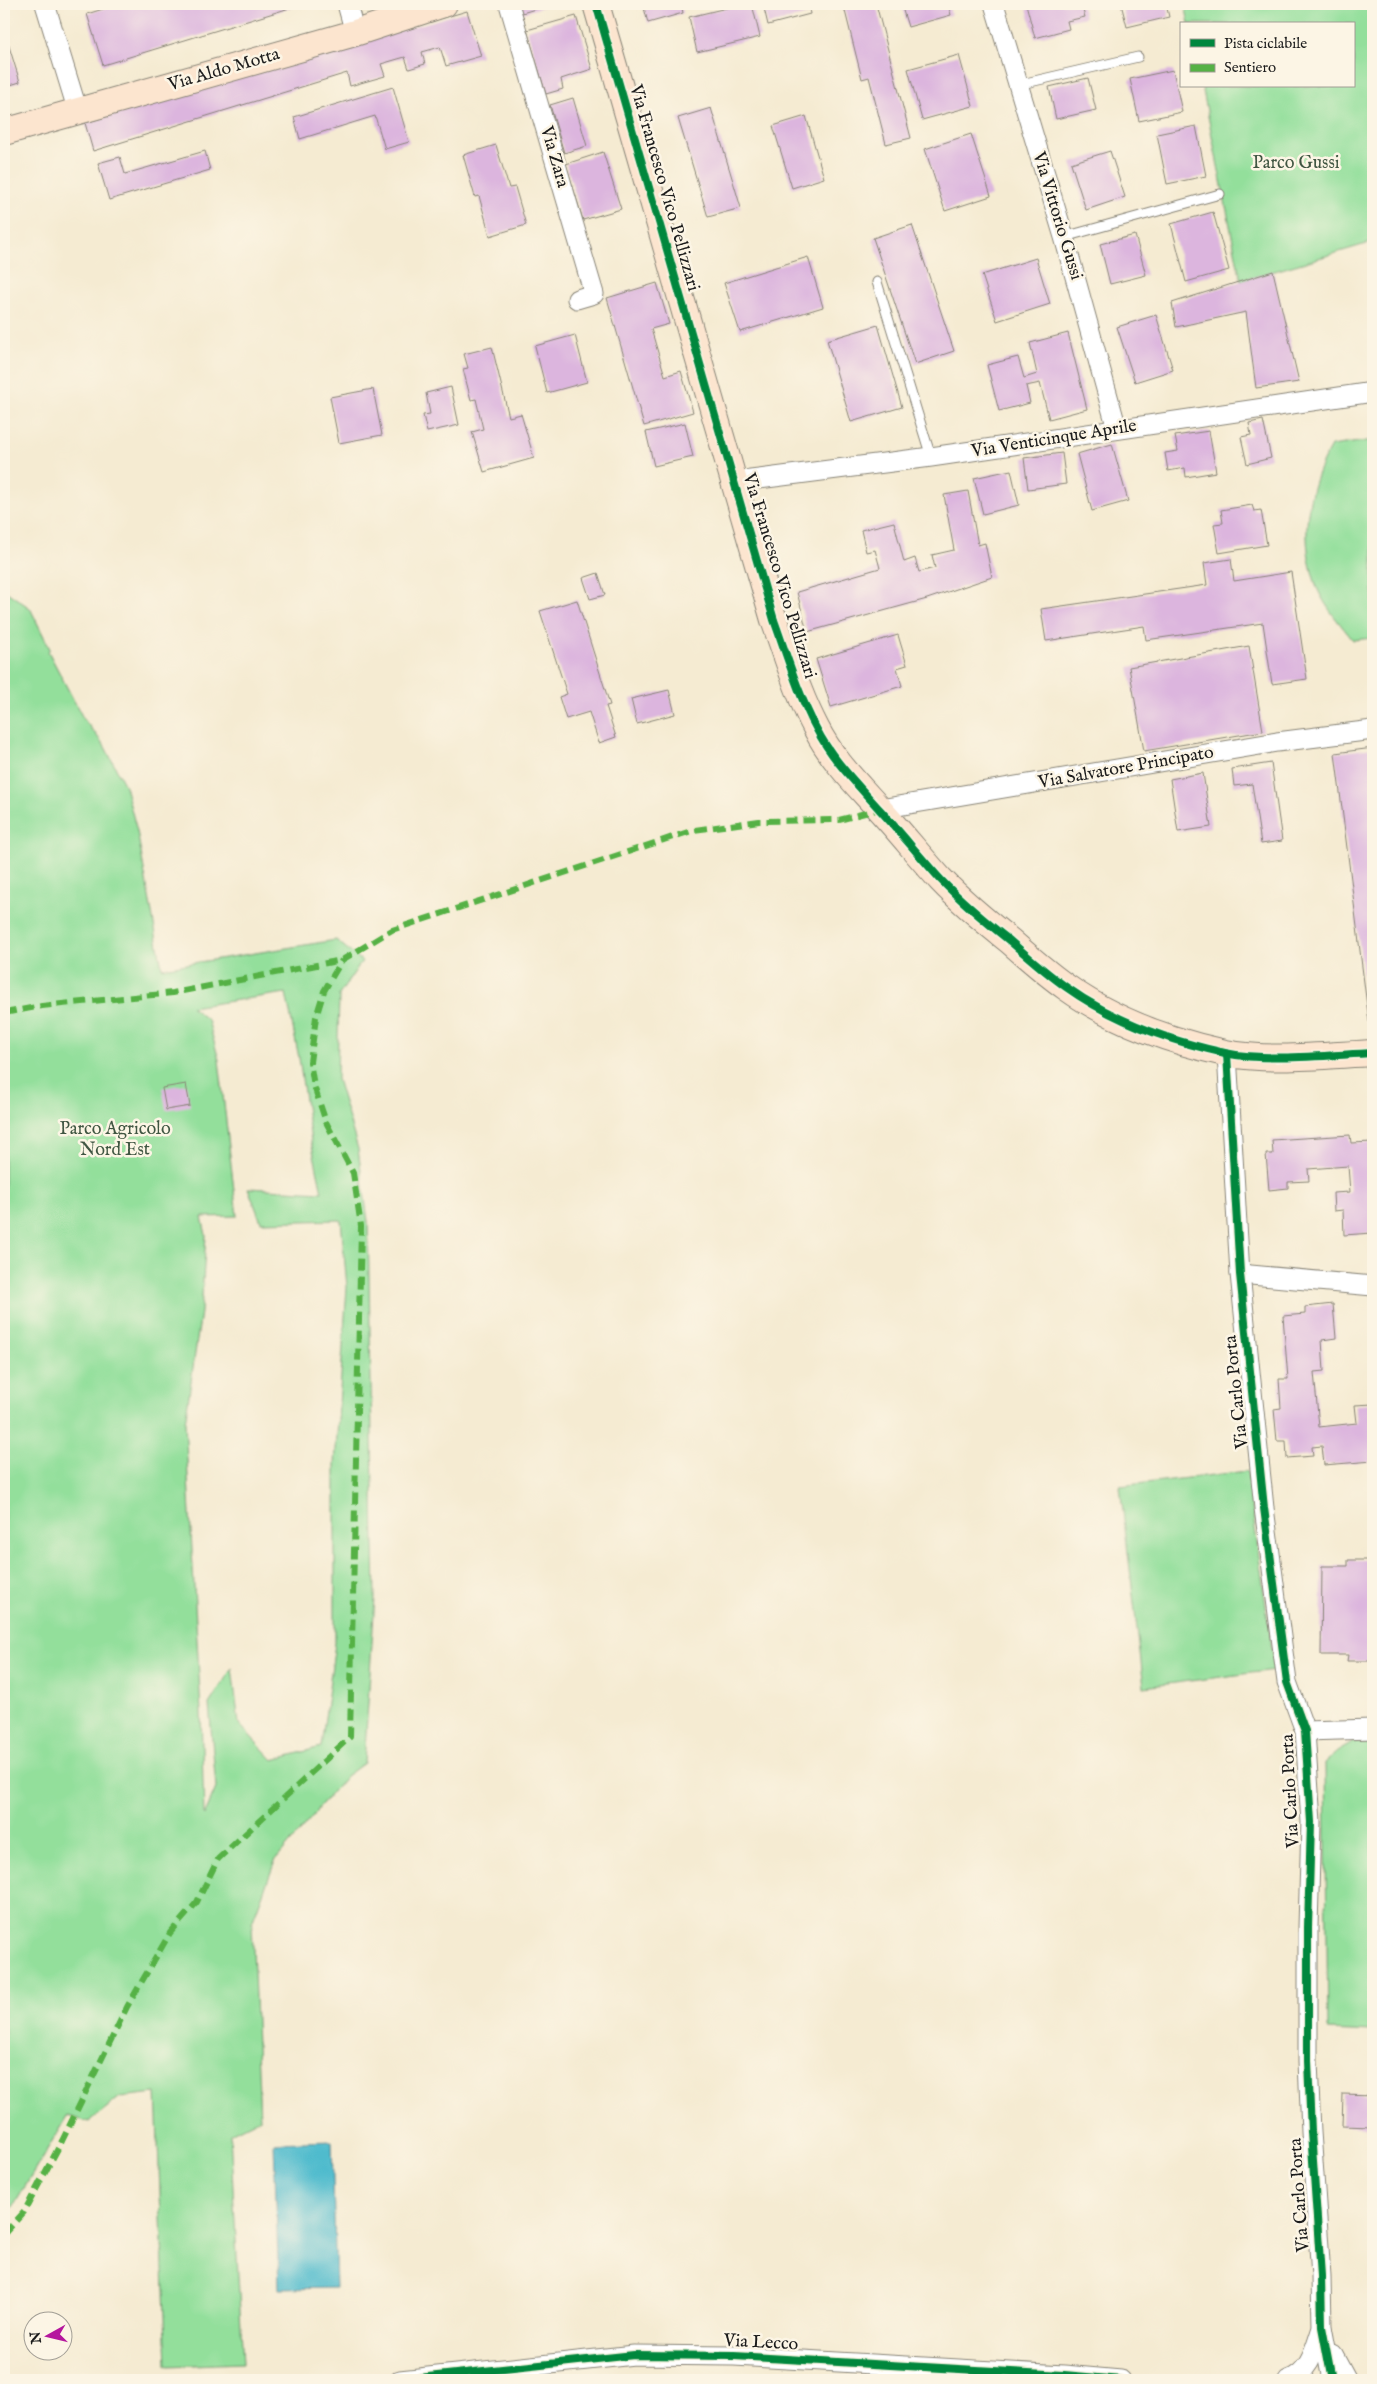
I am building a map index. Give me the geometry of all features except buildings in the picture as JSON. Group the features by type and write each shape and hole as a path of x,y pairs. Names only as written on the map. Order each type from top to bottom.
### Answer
{"street":[{"path":"45,4 78,112"},
{"path":"347,4 355,32"},
{"name":"Via Aldo Motta","path":"4,132 355,32 444,4"},
{"name":"Via Zara","path":"509,4 594,294 577,299"},
{"name":"Via Francesco Vico Pellizzari","path":"596,4 774,620 798,689 816,728 836,760 856,786 880,809 943,882 991,926 1066,988 1127,1021 1196,1046 1227,1054 1281,1057 1373,1053"},
{"name":"Via Vittorio Gussi","path":"994,4 1064,237 1117,429"},
{"name":"Via Venticinque Aprile","path":"735,482 931,457 1373,392"},
{"name":"Via Salvatore Principato","path":"880,809 1277,742 1373,730"},
{"name":"Via Carlo Porta","path":"1227,1054 1240,1274 1263,1498 1286,1672 1296,1711 1305,1731 1311,1822 1308,2061 1322,2327 1332,2380"},
{"path":"1240,1274 1373,1286"},
{"path":"1305,1731 1373,1729"},
{"name":"Via Carlo Porta","path":"1288,2380 1305,2370 1311,2361 1322,2327"},
{"name":"Via Carlo Porta","path":"1322,2327 1347,2380"},
{"name":"Via Lecco","path":"400,2380 634,2355 734,2356 1121,2380"}],"lane":[{"path":"1017,85 1138,57"},
{"path":"1064,237 1220,194"},
{"path":"877,282 931,457"}],"green space":[{"name":"Parco Gussi","path":"1185,4 1373,4 1373,242 1241,281 1202,88 1354,88 1354,22 1189,22"},
{"path":"1373,440 1373,638 1353,640 1329,610 1318,590 1308,553 1308,516 1315,480 1331,446"},
{"name":"Parco Agricolo Nord Est","path":"4,590 30,608 50,649 48,651 83,718 104,745 125,786 137,831 162,968 336,940 362,961 339,995 337,1079 358,1149 368,1221 375,1598 364,1763 346,1776 275,1861 252,1923 260,2119 230,2134 243,2363 167,2366 156,2093 120,2097 89,2122 67,2116 4,2222","holes":["286,993 299,1058 311,1141 322,1192 248,1188 261,1222 341,1220 347,1287 335,1464 335,1643 321,1747 273,1760 239,1724 232,1668 209,1704 216,1788 204,1816 201,1712 185,1423 201,1312 206,1235 202,1217 237,1216 219,1060 208,1020 191,1007"]},
{"path":"1247,1471 1275,1670 1144,1687 1120,1486"},
{"path":"1354,1742 1373,1743 1373,2032 1328,2030 1325,1763 1337,1752"}],"water":[{"path":"332,2141 336,2288 279,2289 274,2143"}],"marked path":[{"path":"4,1013 42,1006 173,993 342,960 392,930 694,830 759,821 839,820 880,809"},
{"path":"4,2234 24,2212 62,2141 127,2007 170,1933 197,1902 218,1859 350,1737 361,1226 353,1173 326,1122 314,1086 310,1062 316,1017 324,991 342,960"}],"cycle path":[{"path":"596,4 774,620 804,702 822,740 837,761 957,896 1051,976 1103,1010 1163,1036 1204,1048 1242,1056 1279,1057 1373,1053"},
{"path":"1227,1054 1240,1274 1264,1508 1287,1682 1305,1731 1311,1822 1308,1927 1308,2061 1321,2276 1322,2327 1332,2380"},
{"path":"400,2380 634,2355 734,2356 1121,2380"}]}
